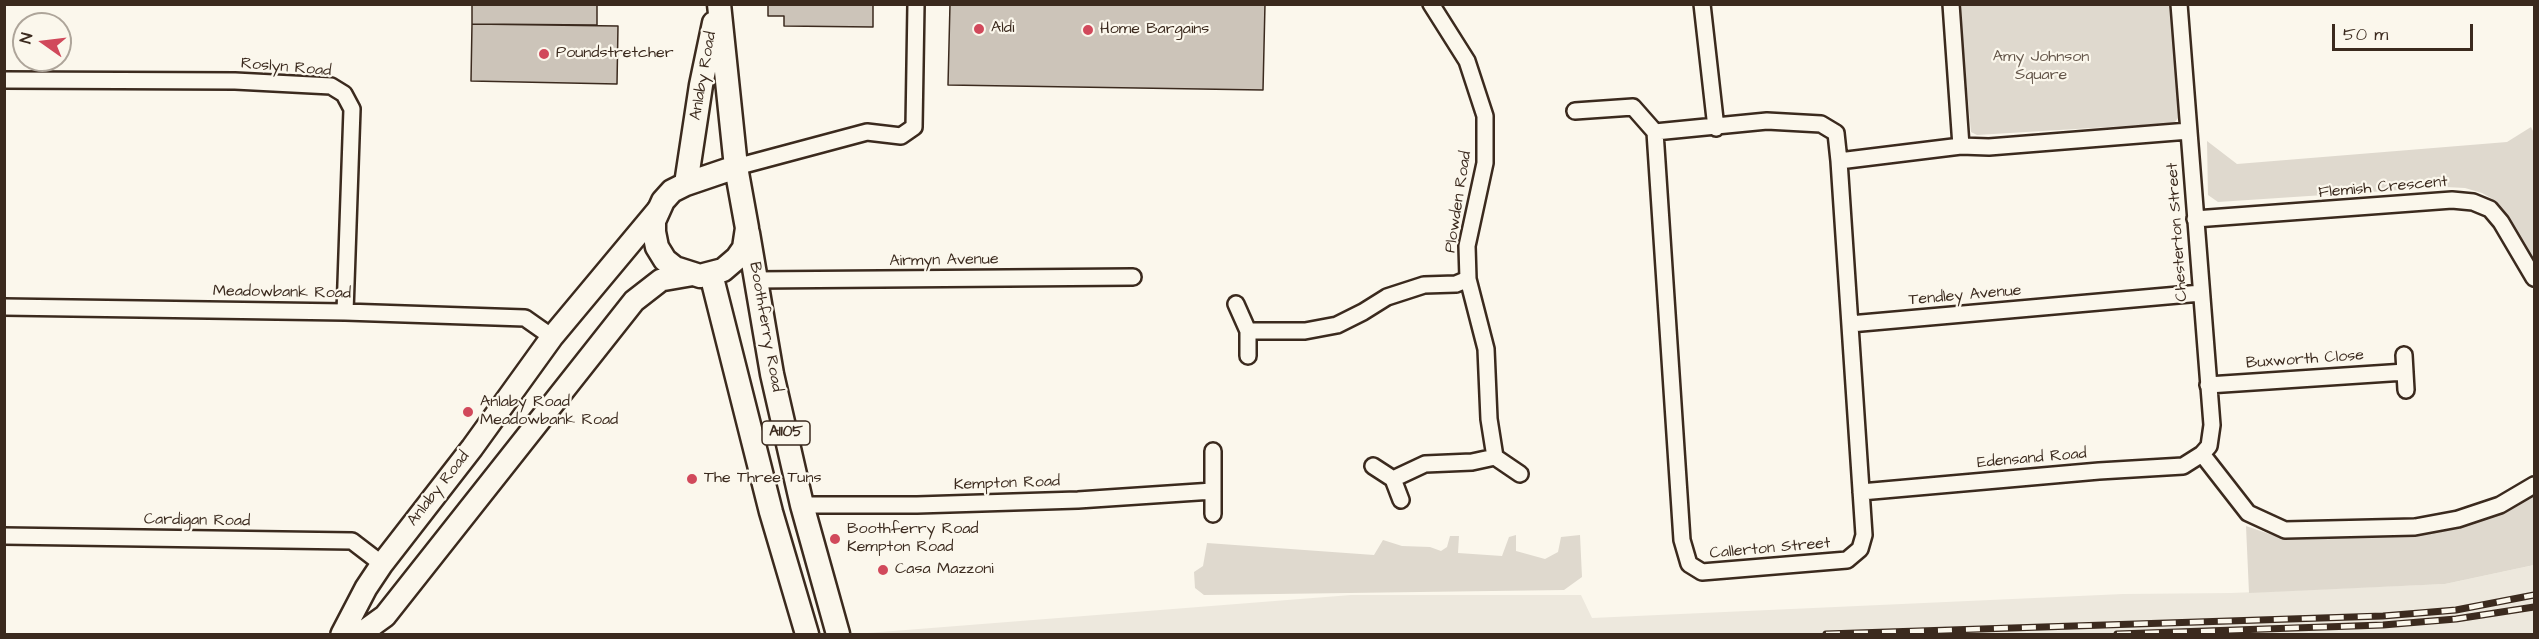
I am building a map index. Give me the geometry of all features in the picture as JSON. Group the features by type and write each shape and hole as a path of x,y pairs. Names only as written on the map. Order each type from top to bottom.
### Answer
{"main road":[{"name":"Anlaby Road","path":"718,4 736,167"},
{"name":"Anlaby Road","path":"686,184 701,85 718,4"},
{"path":"701,274 675,268 665,260 657,247 654,232 658,210 672,191 736,167"},
{"name":"A1105","path":"701,274 723,270 737,258 744,248 745,219 736,167"},
{"path":"686,184 714,183 729,191 745,219"},
{"name":"Anlaby Road","path":"342,634 366,588 382,564 472,448 552,337 658,210"},
{"name":"Boothferry Road","path":"745,219 772,374 802,505 838,634"},
{"path":"360,634 385,616 634,301 661,280 701,274"},
{"name":"Boothferry Road","path":"701,274 807,634"}],"street":[{"path":"736,167 867,132 901,136 914,127 916,4"},
{"name":"Plowden Road","path":"1431,4 1467,61 1485,116 1485,163 1467,246 1468,279 1486,350 1489,419 1495,457"},
{"path":"1575,111 1633,107 1655,132 1716,128 1702,4"},
{"path":"1950,4 1961,146"},
{"name":"Chesterton Street","path":"2179,4 2212,425 2210,446 2202,454"},
{"name":"Roslyn Road","path":"4,81 235,81 331,86 344,94 352,108 345,312"},
{"name":"Callerton Street","path":"1655,132 1682,540 1689,564 1702,572 1847,560 1860,549 1864,535 1836,133 1821,124 1767,121 1716,128"},
{"path":"1839,161 1961,146 1989,147 2189,131"},
{"name":"Flemish Crescent","path":"2195,219 2452,200 2473,202 2490,209 2501,222 2535,278"},
{"name":"Airmyn Avenue","path":"755,280 1133,277"},
{"path":"1248,331 1305,332 1337,325 1388,297 1424,285 1456,284 1468,279"},
{"name":"Tendley Avenue","path":"1850,324 2201,293"},
{"path":"1236,304 1248,331 1248,356"},
{"name":"Meadowbank Road","path":"4,307 345,312 525,318 552,337"},
{"path":"2404,356 2406,390"},
{"name":"Buxworth Close","path":"2208,385 2405,372"},
{"path":"1213,451 1214,514"},
{"path":"2202,454 2248,513 2285,530 2415,527 2458,519 2499,505 2535,485"},
{"name":"Edensand Road","path":"1861,492 2183,466 2202,454"},
{"path":"1393,479 1425,464 1472,462 1495,457 1520,474"},
{"path":"1373,466 1393,479 1401,500"},
{"name":"Kempton Road","path":"802,505 917,505 1044,501 1213,491"},
{"name":"Cardigan Road","path":"4,536 352,541 382,564"}],"shaded area":[{"path":"2534,565 2534,634 855,634 1351,595 1581,595 1592,618 2123,594 2231,593 2445,584"}],"green space":[{"name":"Amy Johnson Square","path":"1959,5 2170,5 2183,112 2174,123 1977,135 1971,132"},
{"path":"2531,127 2534,133 2534,267 2496,201 2482,193 2465,188 2445,187 2218,202 2208,195 2207,141 2237,164 2507,142"},
{"path":"2534,494 2534,565 2445,584 2249,593 2246,526 2284,539 2417,536 2505,511"},
{"path":"1516,535 1516,551 1545,559 1558,552 1561,537 1580,535 1582,577 1564,590 1204,595 1195,588 1194,572 1203,566 1207,543 1374,555 1383,540 1402,546 1430,547 1441,551 1447,547 1450,536 1459,536 1458,553 1502,556 1509,537"}],"building":[{"path":"472,4 597,4 597,25 472,24"},
{"path":"768,4 873,4 873,27 784,26 784,16 768,16"},
{"path":"950,4 1265,4 1263,90 948,85"},
{"name":"Poundstretcher","path":"472,24 618,26 617,84 471,81"}],"railway":[{"path":"1826,634 2383,616 2456,610 2534,595"},
{"path":"2117,634 2383,625 2456,619 2534,607"}],"place":[{"name":"Aldi","path":"979,29"},
{"name":"Home Bargains","path":"1088,30"},
{"name":"Poundstretcher","path":"544,54"},
{"name":"Anlaby Road Meadowbank Road","path":"468,412"},
{"name":"The Three Tuns","path":"692,479"},
{"name":"Boothferry Road Kempton Road","path":"835,539"},
{"name":"Casa Mazzoni","path":"883,570"}]}
